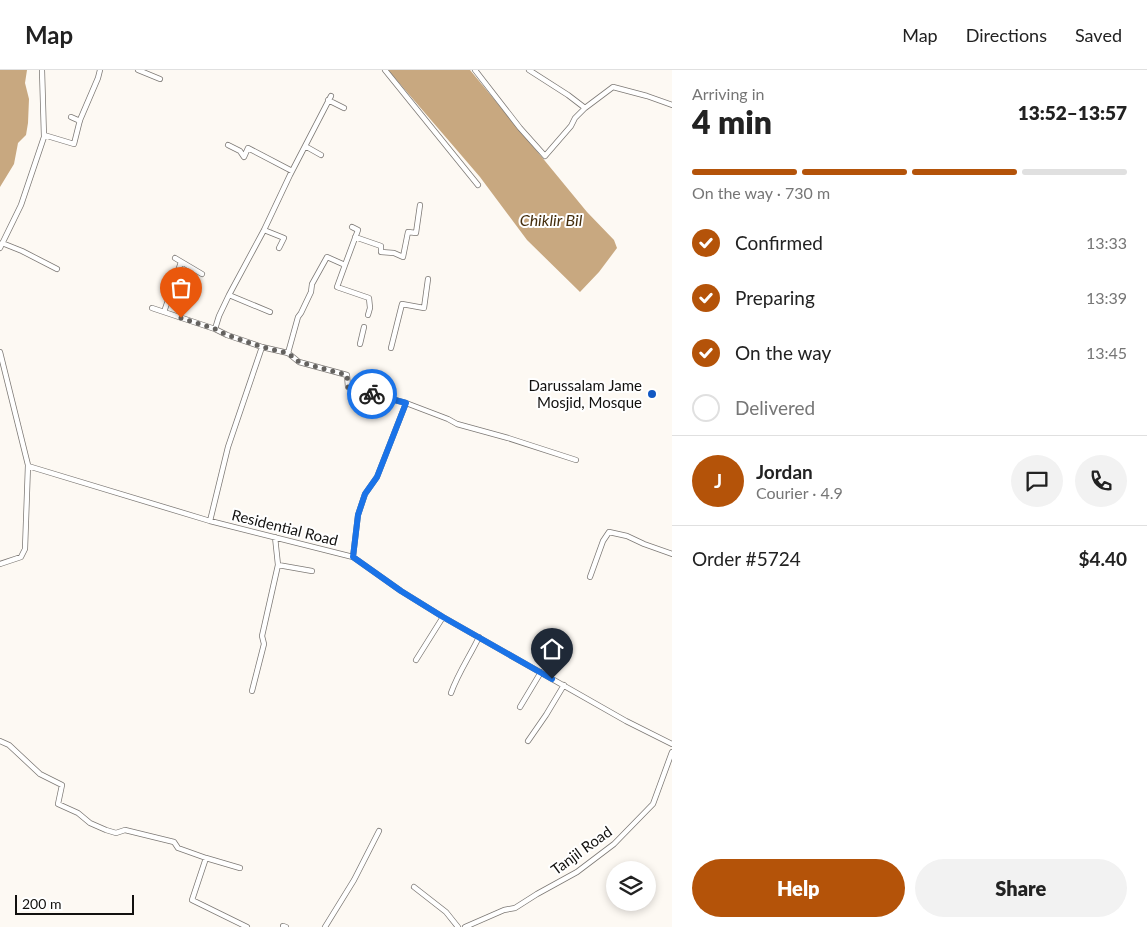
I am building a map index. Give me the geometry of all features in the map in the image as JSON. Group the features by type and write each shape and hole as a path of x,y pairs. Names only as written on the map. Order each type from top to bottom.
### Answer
{"street":[{"path":"0,248 21,205 44,138 42,70"},
{"path":"44,135 74,144 80,121 100,70"},
{"path":"138,70 160,78"},
{"path":"384,70 478,185"},
{"path":"475,70 520,128 545,156 571,126 575,118 613,87 672,105"},
{"path":"530,70 585,108"},
{"path":"215,329 229,295 330,98 344,108"},
{"path":"71,117 80,121"},
{"path":"228,145 240,151 244,157 248,148 292,170"},
{"path":"305,146 321,155"},
{"path":"355,237 381,246 381,252 394,253 403,257 408,232 416,233 420,205"},
{"path":"352,227 358,230 337,287 369,298 370,308 368,315"},
{"path":"264,230 284,238 279,248"},
{"path":"2,243 56,269"},
{"path":"288,353 298,317 311,292 312,284 327,257 345,265"},
{"path":"176,258 202,274"},
{"path":"164,312 181,262"},
{"path":"391,348 402,304 424,308 428,279"},
{"path":"229,295 270,312"},
{"path":"152,308 262,347 288,353 299,362 347,375 348,387 406,403 457,424 576,460"},
{"path":"360,344 364,327"},
{"path":"210,521 228,446 262,347"},
{"path":"0,352 28,466 25,549 21,557 0,564"},
{"path":"353,557 358,515 365,494 377,477 406,403"},
{"name":"Residential Road","path":"28,466 210,521 353,557 401,591 443,617 672,744"},
{"path":"590,577 603,541 609,532 627,536 672,554"},
{"path":"252,691 264,644 262,636 278,564 275,537"},
{"path":"278,564 312,571"},
{"path":"416,660 443,617"},
{"path":"451,693 479,637"},
{"path":"520,707 541,672"},
{"path":"528,741 564,685"},
{"path":"0,741 10,745 40,774 62,785 58,804 78,813 90,823 116,833 125,830 174,842 178,848 240,868"},
{"name":"Tanjil Road","path":"465,927 504,910 516,908 577,872 614,844 653,804 672,752"},
{"path":"325,927 354,880 379,832"},
{"path":"206,858 192,900 247,927"},
{"path":"414,887 446,912 458,927"}],"water":[{"path":"0,70 27,70 25,83 29,99 26,135 18,143 14,164 0,187"},
{"name":"Chiklir Bil","path":"388,70 470,70 587,212 614,240 617,248 599,272 580,292 527,240 480,177"}],"way so far":[{"path":"181,318 262,347 288,353 299,362 347,375 348,387 372,394"}],"place":[{"name":"Darussalam Jame Mosjid, Mosque","path":"652,394"}],"route":[{"path":"372,394 406,403 377,477 365,494 358,515 353,557 401,591 443,617 552,679"}]}
